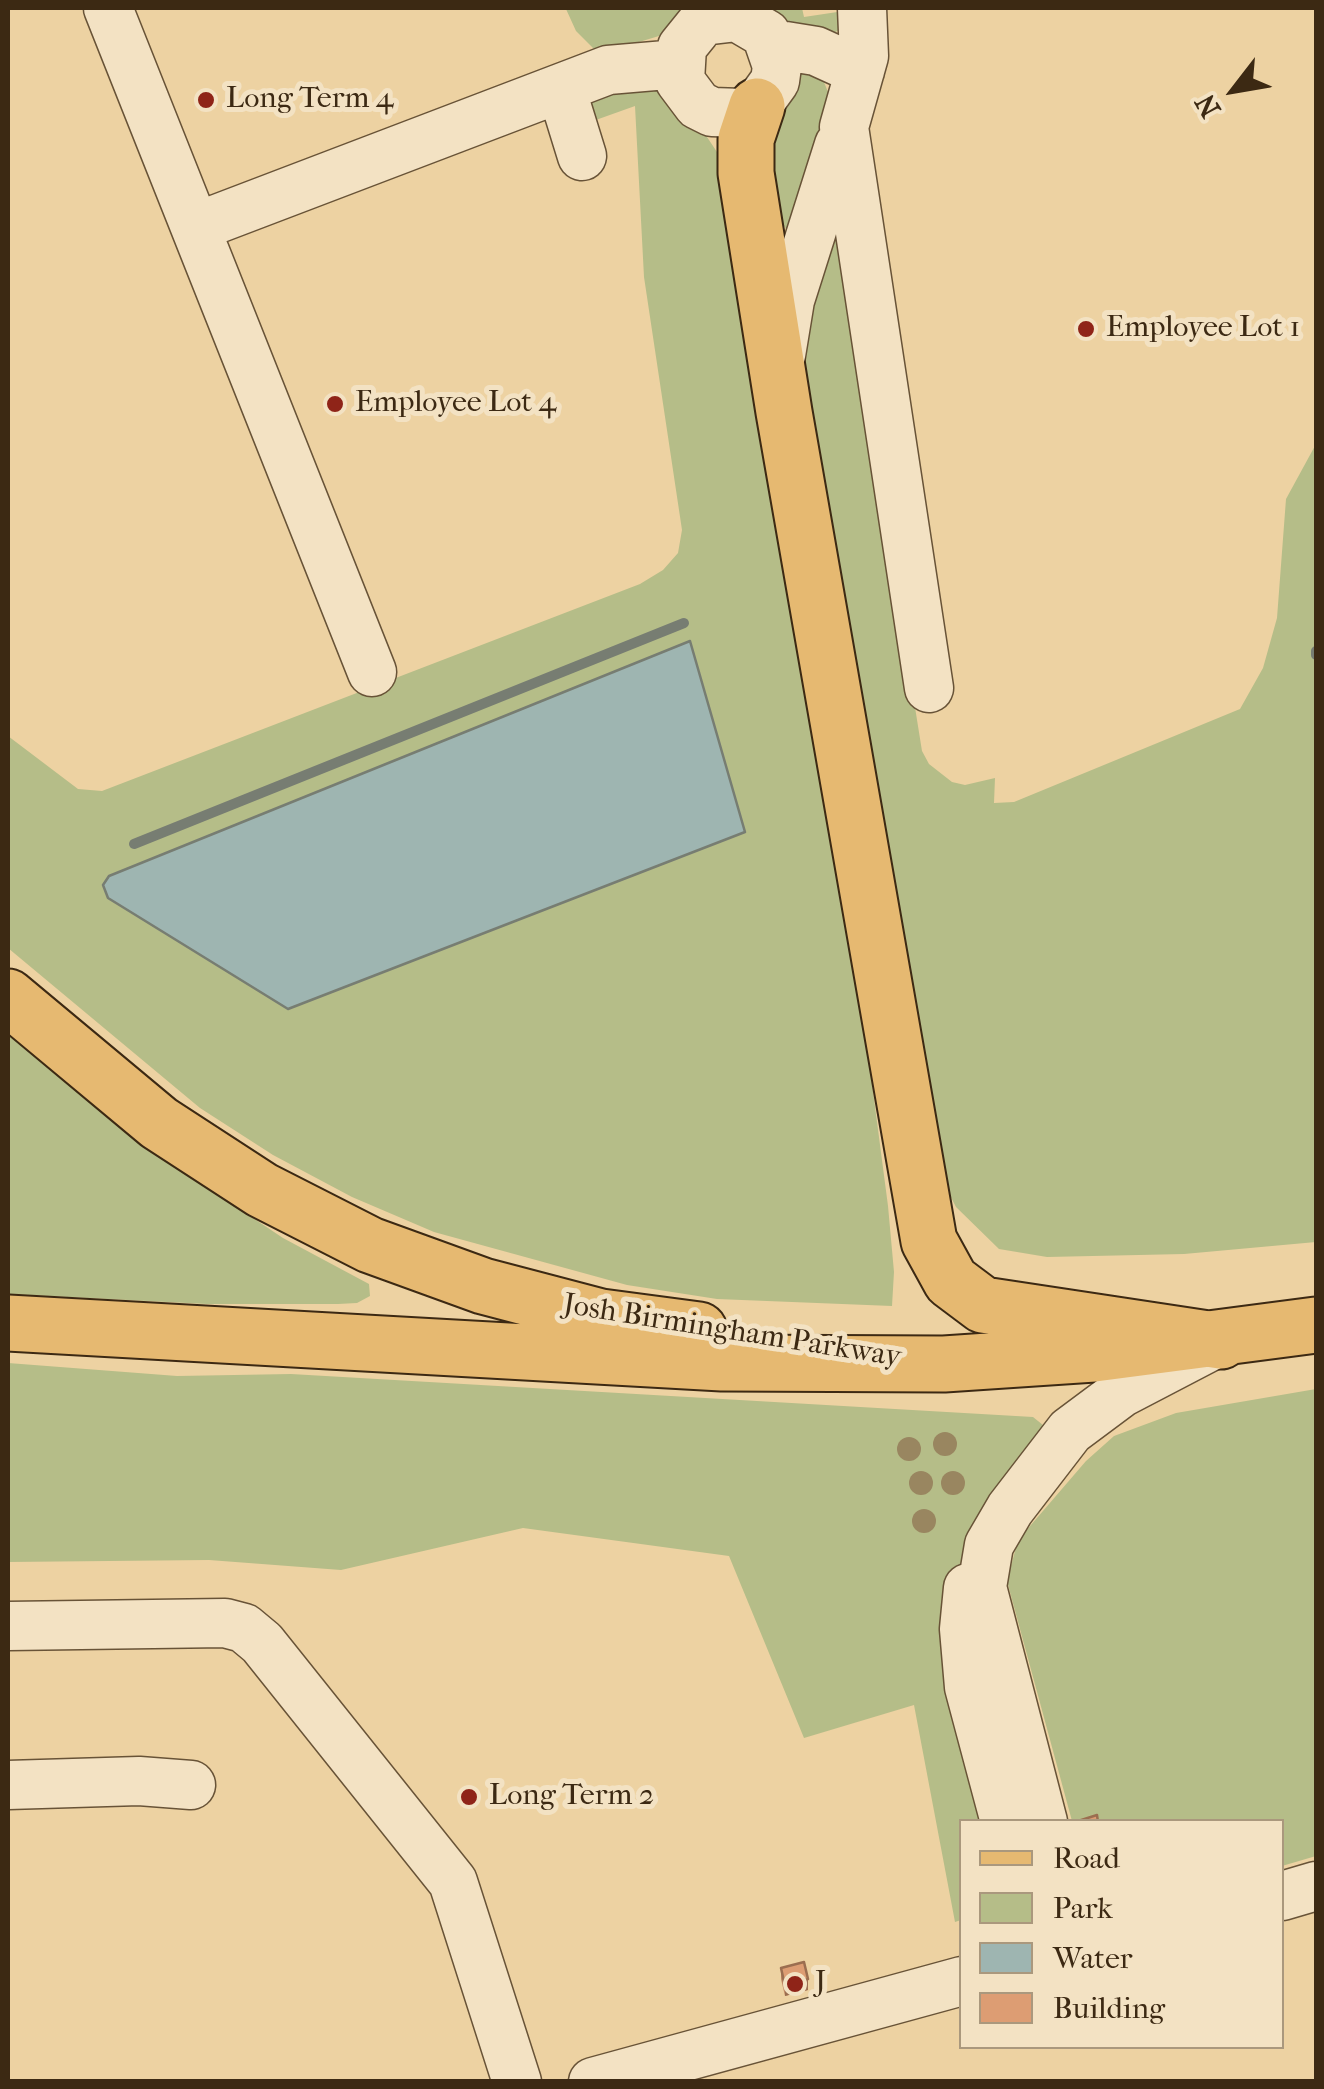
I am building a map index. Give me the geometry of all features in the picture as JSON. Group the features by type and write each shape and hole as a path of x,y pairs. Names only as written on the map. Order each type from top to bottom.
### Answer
{"main road":[{"path":"757,106 746,139 746,173 926,1226 938,1259 952,1281 983,1305 1220,1341"},
{"name":"Josh Birmingham Parkway","path":"8,997 159,1123 262,1190 370,1246 483,1286 602,1317 944,1364"},
{"name":"Josh Birmingham Parkway","path":"8,1323 722,1363 944,1364 1220,1341 1316,1325"}],"street":[{"path":"108,8 372,672"},
{"path":"784,412 782,354 790,300 860,71 866,32 862,8"},
{"path":"720,13 753,22 774,49 774,81 757,106 728,114 698,105 680,81 678,64 690,32 720,13"},
{"path":"774,49 785,46 816,51 860,71"},
{"path":"196,227 608,70 678,64"},
{"path":"561,88 582,156"},
{"path":"844,128 929,688"},
{"path":"1005,1819 965,1662 970,1582 1010,1509 1070,1431 1121,1393 1220,1341"},
{"path":"989,1545 982,1587 1042,1819"},
{"path":"8,1626 225,1623 244,1628 262,1643 453,1882 517,2082"},
{"path":"8,1785 139,1781 191,1784"},
{"path":"1284,1895 1316,1886"},
{"path":"593,2082 959,1983"}],"green space":[{"path":"683,8 669,33 599,54 576,31 566,9"},
{"path":"769,8 802,8 804,17 844,11 842,28 831,35 812,34 786,23"},
{"path":"795,65 821,75 833,104 788,232 774,211 772,135"},
{"path":"655,85 701,128 717,152 730,191 868,1053 888,1206 894,1272 892,1306 717,1299 627,1285 434,1232 352,1197 273,1155 200,1108 8,948 8,736 78,789 102,791 640,584 663,570 678,553 682,530 644,277 635,106 593,121 589,98"},
{"path":"831,212 836,214 922,751 929,764 952,782 965,785 995,778 994,803 1014,802 1240,709 1263,668 1277,618 1286,499 1316,444 1316,1242 1184,1254 1047,1257 999,1249 956,1207 928,1153 798,380"},
{"path":"8,1031 104,1112 199,1182 283,1238 369,1284 370,1296 357,1303 338,1304 207,1304 8,1294"},
{"path":"8,1363 177,1376 291,1374 1033,1417 1048,1429 971,1540 958,1573 988,1819 959,1819 959,1921 955,1922 914,1705 804,1738 729,1556 523,1528 341,1570 209,1560 8,1562"},
{"path":"1316,1389 1316,1856 1284,1865 1284,1819 1071,1819 1007,1581 1018,1540 1086,1461 1114,1436 1176,1413"}],"water":[{"path":"690,641 745,832 288,1009 108,898 103,885 109,876"}],"building":[{"path":"804,1962 808,1979 785,1986 781,1968"}],"waterway":[{"path":"134,844 684,623"}],"place":[{"name":"Long Term 4","path":"206,100"},
{"name":"Employee Lot 1","path":"1086,329"},
{"name":"Employee Lot 4","path":"335,404"},
{"name":"Long Term 2","path":"469,1797"},
{"name":"J","path":"795,1984"}]}
